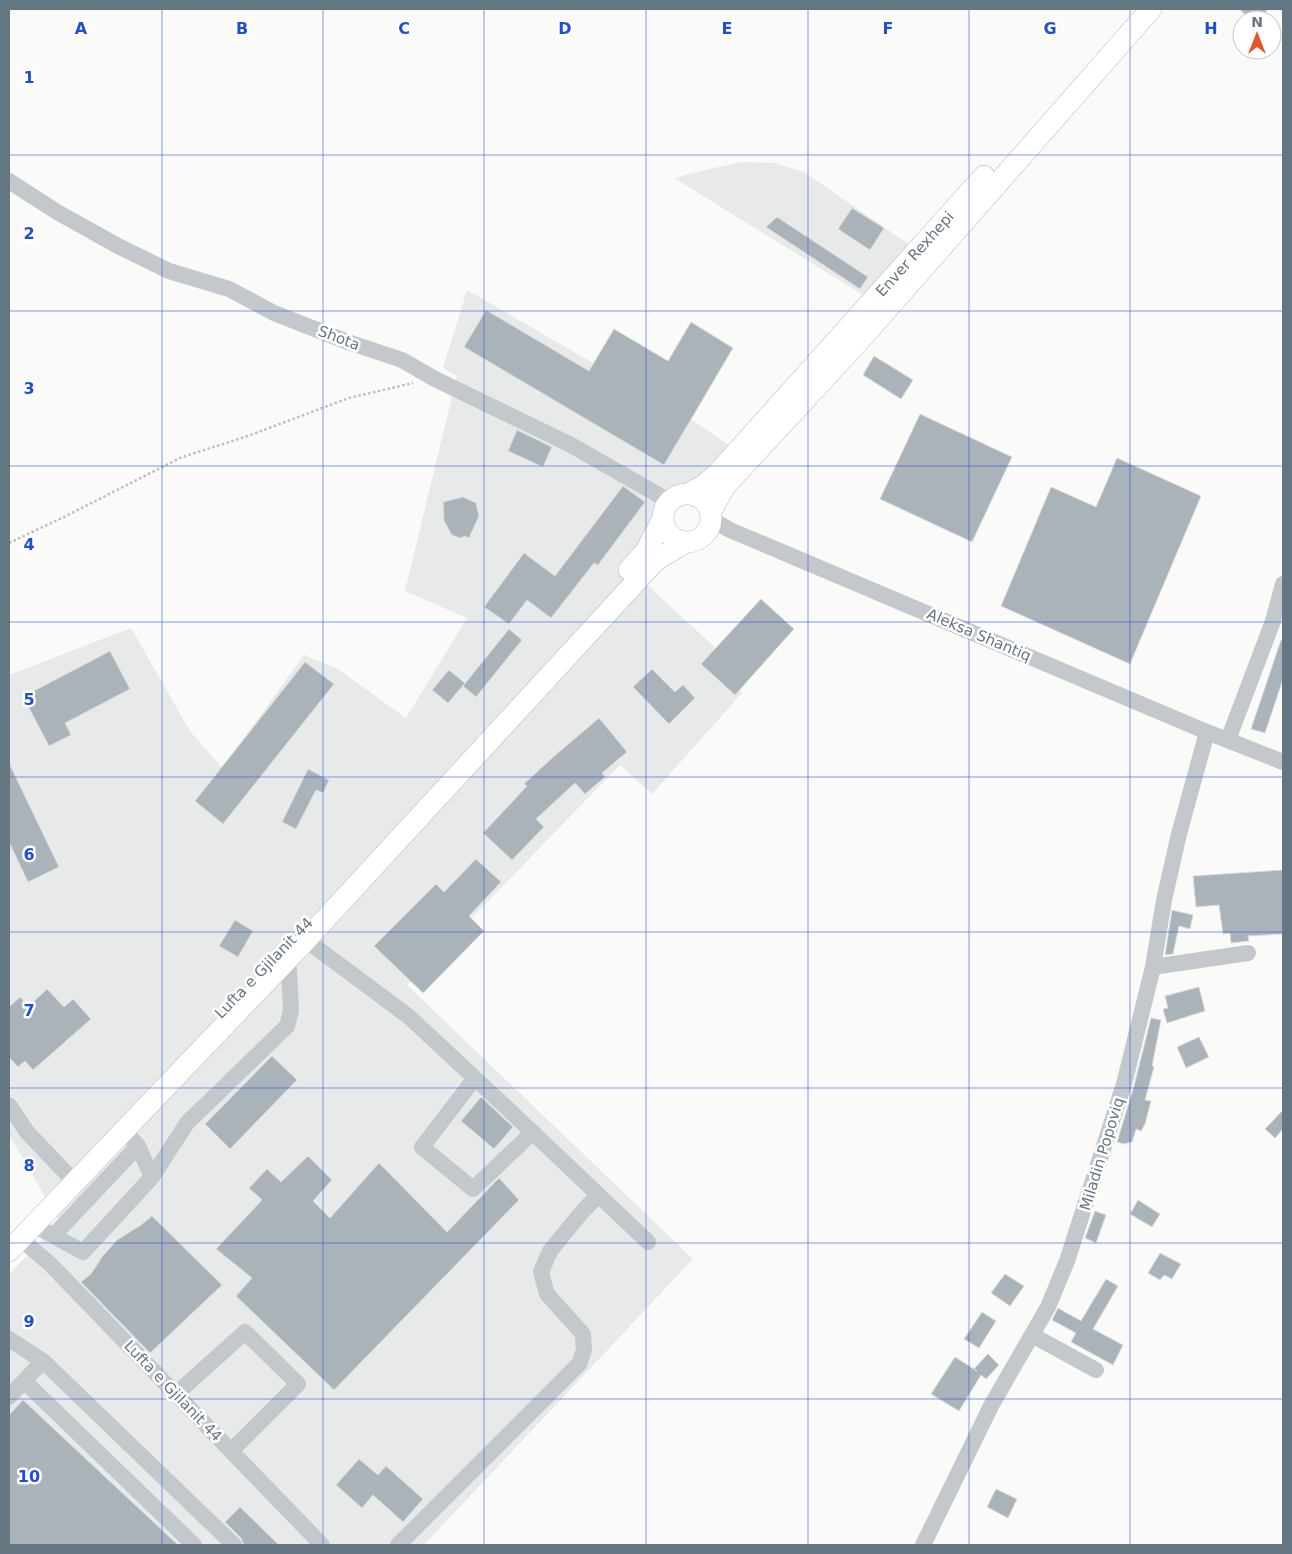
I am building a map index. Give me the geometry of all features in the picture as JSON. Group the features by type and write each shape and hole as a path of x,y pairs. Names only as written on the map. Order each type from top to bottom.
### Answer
{"main road":[{"name":"Enver Rexhepi","path":"690,493 716,475 1135,9"},
{"path":"18,1238 131,1138 286,960 656,560 686,542 700,538 715,522 725,486 860,339 1151,9"},
{"path":"686,542 673,538 664,527 665,510 681,494 690,493 702,498 707,504 715,522"},
{"name":"Lufta e Gjilanit 44","path":"18,1238 67,1174 460,761 646,551 665,510"}],"street":[{"name":"Shota","path":"9,181 57,212 118,246 170,271 229,289 274,313 348,342 402,360 435,379 570,445 665,510"},
{"name":"Aleksa Shantiq","path":"715,522 1207,732 1283,762"},
{"path":"1228,740 1273,621 1283,584"},
{"name":"Miladin Popoviq","path":"923,1545 992,1404 1048,1307 1067,1261 1124,1084 1153,967 1164,900 1179,834 1207,732"},
{"path":"306,940 408,1016 648,1242"},
{"path":"1153,967 1248,953"},
{"path":"18,1238 54,1235 83,1252 152,1177 187,1123 287,1026 291,1011 289,970 286,960"},
{"path":"475,1078 422,1147 473,1189 533,1132"},
{"path":"9,1105 27,1132 67,1174"},
{"path":"54,1235 131,1138 152,1177"},
{"path":"398,1545 579,1364 584,1350 583,1334 547,1294 541,1272 550,1251 598,1195"},
{"name":"Lufta e Gjilanit 44","path":"18,1238 50,1264 322,1545"},
{"path":"176,1394 245,1332 298,1384 231,1451"},
{"path":"1032,1335 1096,1370"},
{"path":"9,1339 43,1361 234,1545"},
{"path":"9,1397 43,1361"},
{"path":"24,1381 194,1545"}],"path":[{"path":"9,543 182,457 245,437 349,398 435,379"}],"shaded area":[{"path":"742,162 774,163 804,172 923,254 881,306 674,178"},
{"path":"467,290 697,423 740,453 690,493 632,571 719,651 711,664 742,693 652,794 620,765 407,985 693,1259 424,1545 9,1545 9,1274 60,1222 9,1135 9,675 131,628 190,731 222,768 304,655 338,669 406,718 467,618 405,591 457,376 443,368"}],"building":[{"path":"1239,9 1268,9 1267,10"},
{"path":"852,208 884,228 870,250 838,229"},
{"path":"777,217 868,277 860,289 766,227"},
{"path":"486,310 589,371 614,329 668,361 691,322 733,348 664,465 464,347"},
{"path":"874,356 913,380 901,399 863,375"},
{"path":"920,414 1012,457 972,542 880,499"},
{"path":"517,430 552,447 543,467 508,451"},
{"path":"1117,458 1201,496 1130,664 1001,606 1051,487 1096,507"},
{"path":"623,486 645,502 598,565 594,563 551,618 527,600 509,624 484,607 524,553 555,576"},
{"path":"463,497 476,503 479,516 469,538 465,536 460,538 452,535 444,521 443,502"},
{"path":"761,599 794,629 735,695 701,664"},
{"path":"509,629 522,640 476,697 463,686"},
{"path":"1281,640 1283,640 1283,679 1265,733 1251,729"},
{"path":"110,651 130,689 65,723 71,735 49,746 28,706 30,693"},
{"path":"305,662 334,684 223,824 195,801"},
{"path":"652,669 675,692 683,685 695,698 669,724 633,687"},
{"path":"449,670 465,683 448,703 432,690"},
{"path":"599,718 627,752 602,773 605,777 585,794 575,783 536,819 544,827 512,860 483,833 527,786 524,784"},
{"path":"9,763 59,867 28,882 9,842"},
{"path":"308,769 329,780 323,793 316,790 296,829 282,822"},
{"path":"476,859 501,882 469,916 484,931 423,993 374,946 436,884 444,892"},
{"path":"1283,870 1283,934 1248,936 1249,941 1231,943 1230,933 1223,934 1219,905 1196,907 1193,876"},
{"path":"1172,910 1193,915 1190,929 1179,926 1173,954 1165,955"},
{"path":"235,920 253,931 238,957 219,946"},
{"path":"1199,987 1205,1011 1167,1023 1163,1009 1168,1008 1165,996"},
{"path":"47,989 64,1007 73,999 91,1019 33,1070 25,1061 18,1067 9,1057 9,1007 20,997 28,1007"},
{"path":"1151,1018 1161,1020 1152,1066 1154,1067 1145,1100 1151,1101 1145,1124 1141,1131 1136,1129 1132,1142 1124,1144 1117,1142 1134,1086"},
{"path":"1199,1037 1209,1057 1186,1068 1177,1047"},
{"path":"272,1056 297,1080 230,1149 205,1124"},
{"path":"481,1097 513,1127 494,1149 461,1121"},
{"path":"1283,1110 1283,1129 1275,1138 1265,1129"},
{"path":"308,1156 332,1180 313,1201 330,1218 379,1163 447,1232 499,1178 519,1200 334,1390 236,1296 252,1278 216,1249 262,1200 249,1188 267,1169 281,1182"},
{"path":"1138,1200 1160,1214 1152,1227 1130,1214"},
{"path":"1095,1211 1106,1215 1096,1243 1085,1238"},
{"path":"152,1216 222,1285 150,1353 81,1282 91,1274 102,1257 117,1240"},
{"path":"1160,1253 1181,1264 1172,1279 1164,1275 1160,1280 1148,1273"},
{"path":"1005,1274 1024,1286 1010,1306 991,1293"},
{"path":"1106,1279 1118,1286 1093,1329 1123,1345 1113,1365 1071,1342 1076,1333 1052,1320 1058,1308 1081,1321"},
{"path":"982,1312 996,1321 979,1348 964,1339"},
{"path":"988,1354 999,1365 986,1379 981,1375 959,1411 931,1394 955,1357 977,1371 974,1369"},
{"path":"23,1400 178,1545 9,1545 9,1415"},
{"path":"359,1459 378,1475 386,1466 423,1499 403,1522 373,1495 362,1508 336,1485"},
{"path":"996,1489 1017,1499 1008,1518 987,1507"},
{"path":"240,1507 279,1545 244,1545 241,1538 225,1522"}]}
